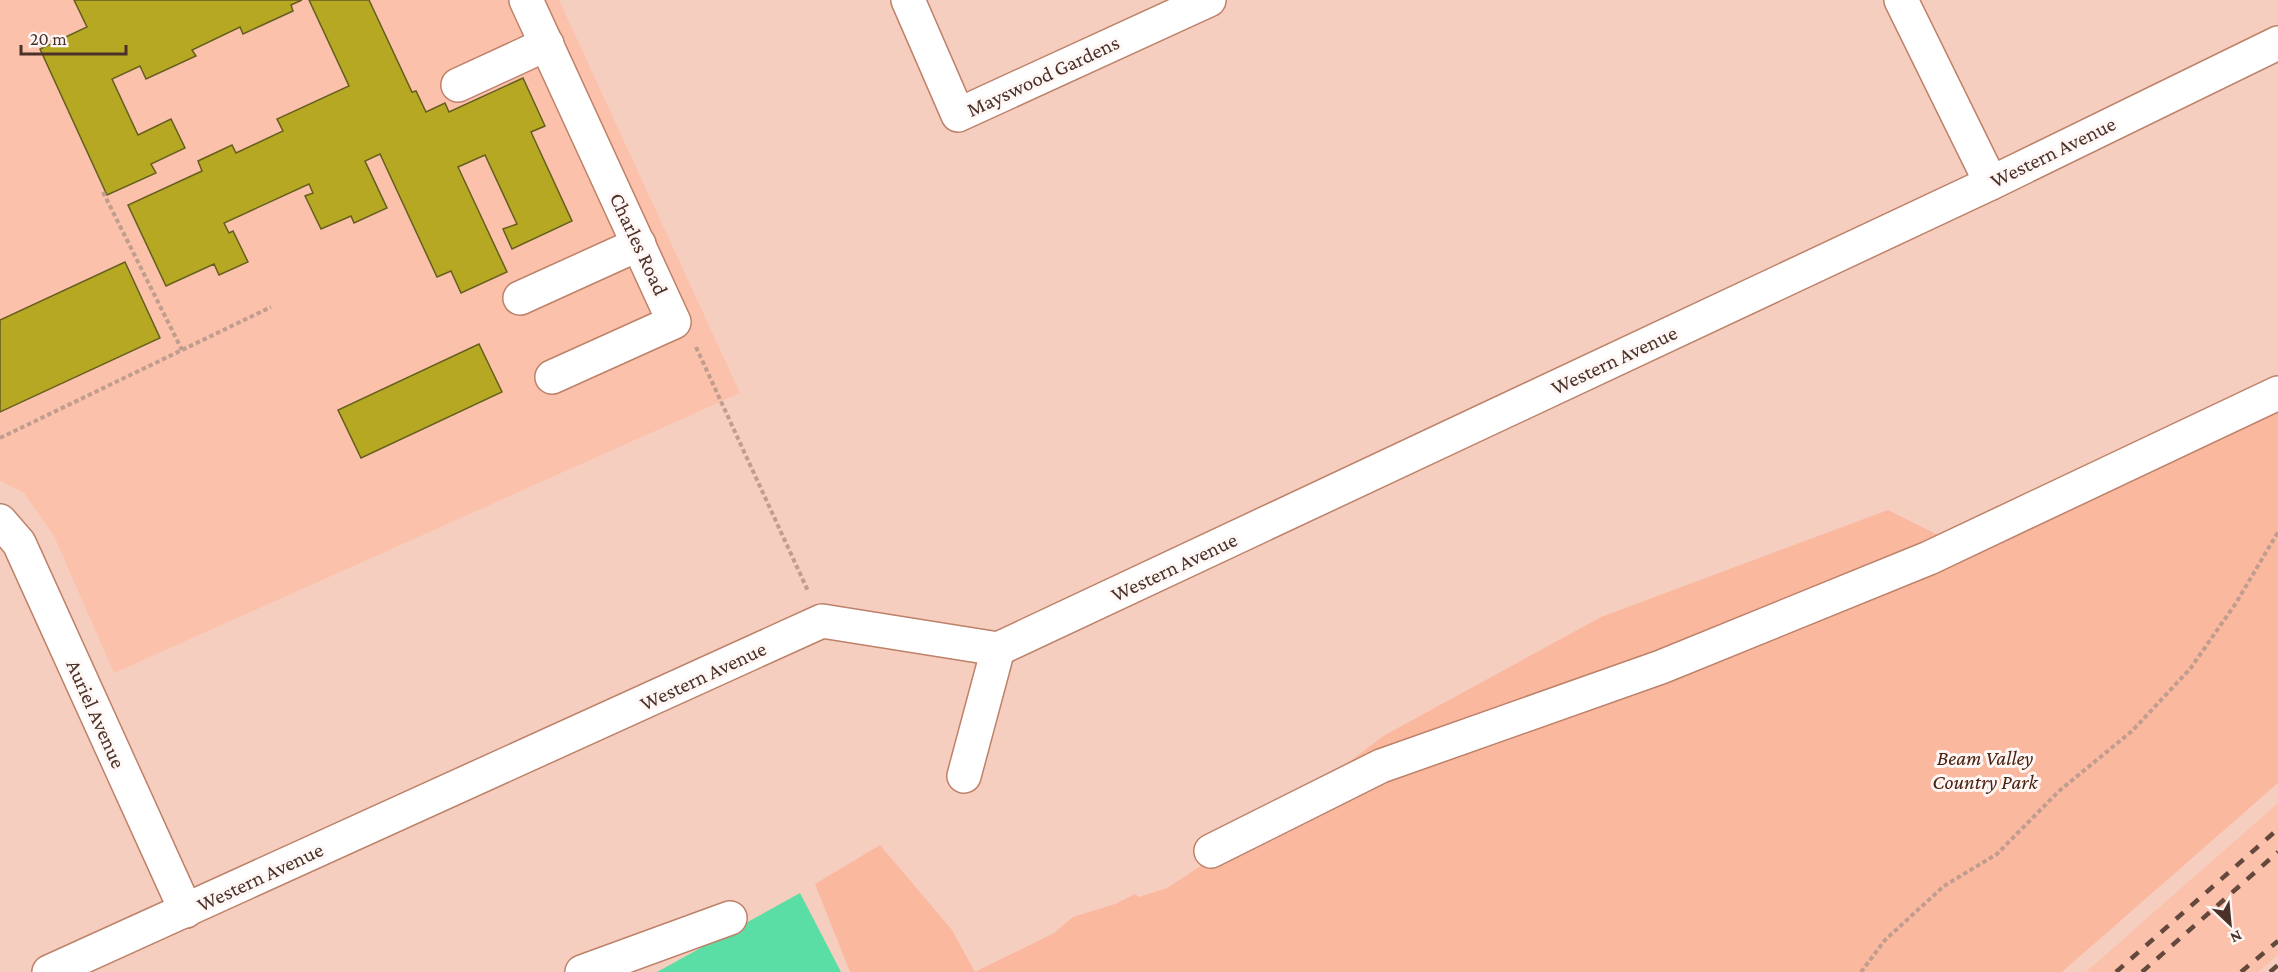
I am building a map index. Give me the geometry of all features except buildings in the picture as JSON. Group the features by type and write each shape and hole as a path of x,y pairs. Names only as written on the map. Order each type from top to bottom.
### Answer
{"street":[{"name":"Charles Road","path":"526,0 674,322 552,377"},
{"name":"Mayswood Gardens","path":"908,0 958,115 1209,0"},
{"path":"1901,0 1991,183"},
{"name":"Western Avenue","path":"49,972 822,621 998,649 1991,183 2278,43"},
{"path":"458,85 547,44"},
{"path":"520,298 639,244"},
{"path":"1211,850 1382,766 1661,667 1929,558 2278,393"},
{"name":"Auriel Avenue","path":"0,521 18,543 186,911"},
{"path":"964,776 998,649"},
{"path":"582,972 730,918"}],"path":[{"path":"104,192 182,350"},
{"path":"0,438 271,307"},
{"path":"1861,972 1885,940 1944,886 1997,854 2059,790 2132,731 2190,669 2236,603 2278,532"}],"shaded area":[{"path":"0,0 559,0 740,393 114,673 54,536 24,493 0,481"},
{"path":"2278,803 2278,955 2258,972 2086,972"},
{"path":"800,893 841,972 657,972"}],"green space":[{"name":"Beam Valley Country Park","path":"2278,409 2278,783 2062,972 975,972 1054,933 1073,917 1115,904 1135,894 1139,897 1167,888 1268,822 1385,735 1601,617 1888,510 1948,540"},
{"path":"880,845 952,930 975,972 850,972 815,884"}],"railway":[{"path":"2116,972 2278,829"},
{"path":"2142,972 2278,852"},
{"path":"2241,972 2278,941"},
{"path":"2270,972 2278,965"}]}
